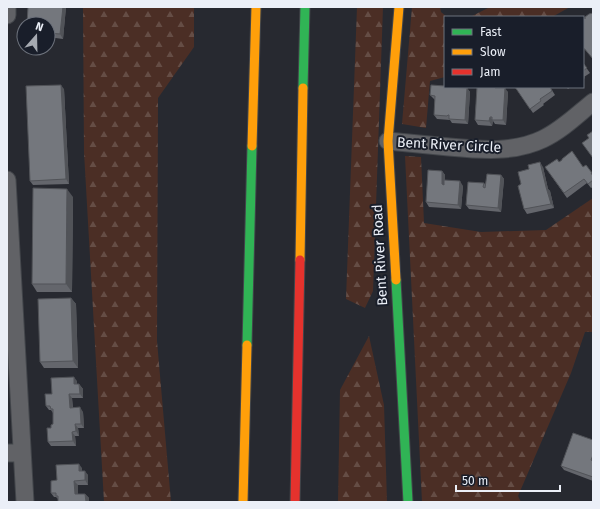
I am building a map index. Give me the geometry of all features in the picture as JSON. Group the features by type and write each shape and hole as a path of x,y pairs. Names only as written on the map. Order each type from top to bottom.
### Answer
{"main road":[{"path":"244,502 256,7"},
{"path":"295,502 306,7"},
{"name":"Bent River Road","path":"399,7 388,141 408,502"}],"street":[{"path":"7,7 7,15"},
{"name":"Bent River Circle","path":"388,141 475,150 523,146 544,139 559,130 593,102"},
{"path":"7,180 14,453 25,502"}],"green space":[{"path":"83,7 194,7 194,47 158,98 157,341 171,502 104,502 84,152"},
{"path":"357,7 383,7 373,291 365,308 346,299"},
{"path":"412,7 440,7 441,12 446,16 444,16 444,77 430,81 426,128 402,124"},
{"path":"490,7 570,7 554,16 472,16"},
{"path":"405,156 421,157 424,223 481,232 546,230 593,198 593,332 585,332 571,373 518,496 521,502 422,502"},
{"path":"369,336 384,405 387,502 338,502 340,390"}],"building":[{"path":"28,7 63,7 60,34 56,34 56,16 27,16"},
{"path":"593,13 593,59 584,48 584,18 585,19 585,17"},
{"path":"61,85 66,179 30,181 26,86"},
{"path":"431,85 444,86 444,88 467,88 465,120 449,119 449,115 434,115 435,96 430,95"},
{"path":"477,88 505,88 503,120 492,120 492,117 490,117 489,121 475,120"},
{"path":"516,88 550,88 552,91 540,99 541,101 530,109"},
{"path":"593,131 593,158 582,143 589,138 587,135"},
{"path":"572,151 583,167 586,165 592,173 593,180 588,184 584,179 564,193 545,167 557,159 559,162"},
{"path":"540,162 551,204 524,209 518,186 521,184 518,172 529,169 528,165"},
{"path":"428,170 442,171 442,184 444,185 444,180 460,181 458,205 426,202"},
{"path":"487,174 501,175 498,208 466,205 468,182 484,183 483,187 485,188"},
{"path":"33,188 67,189 66,284 32,284"},
{"path":"71,298 73,361 40,362 38,299"},
{"path":"74,377 74,384 79,384 80,394 69,394 70,408 80,407 81,424 75,424 76,431 72,432 73,441 48,442 47,428 51,428 51,425 53,424 53,409 51,409 50,406 46,406 45,394 52,394 51,378"},
{"path":"573,433 593,440 593,455 591,460 593,461 593,477 561,466"},
{"path":"79,464 79,471 85,471 85,480 74,481 75,494 85,494 86,502 58,502 58,496 56,496 56,493 51,493 51,481 57,480 56,465"}],"traffic: fast":[{"path":"303,88 305,7"},
{"path":"247,345 252,146"},
{"path":"396,280 408,502"}],"traffic: slow":[{"path":"252,146 256,7"},
{"path":"396,280 388,141 399,7"},
{"path":"300,260 303,88"},
{"path":"243,502 247,345"}],"traffic: jam":[{"path":"295,502 300,260"}]}
